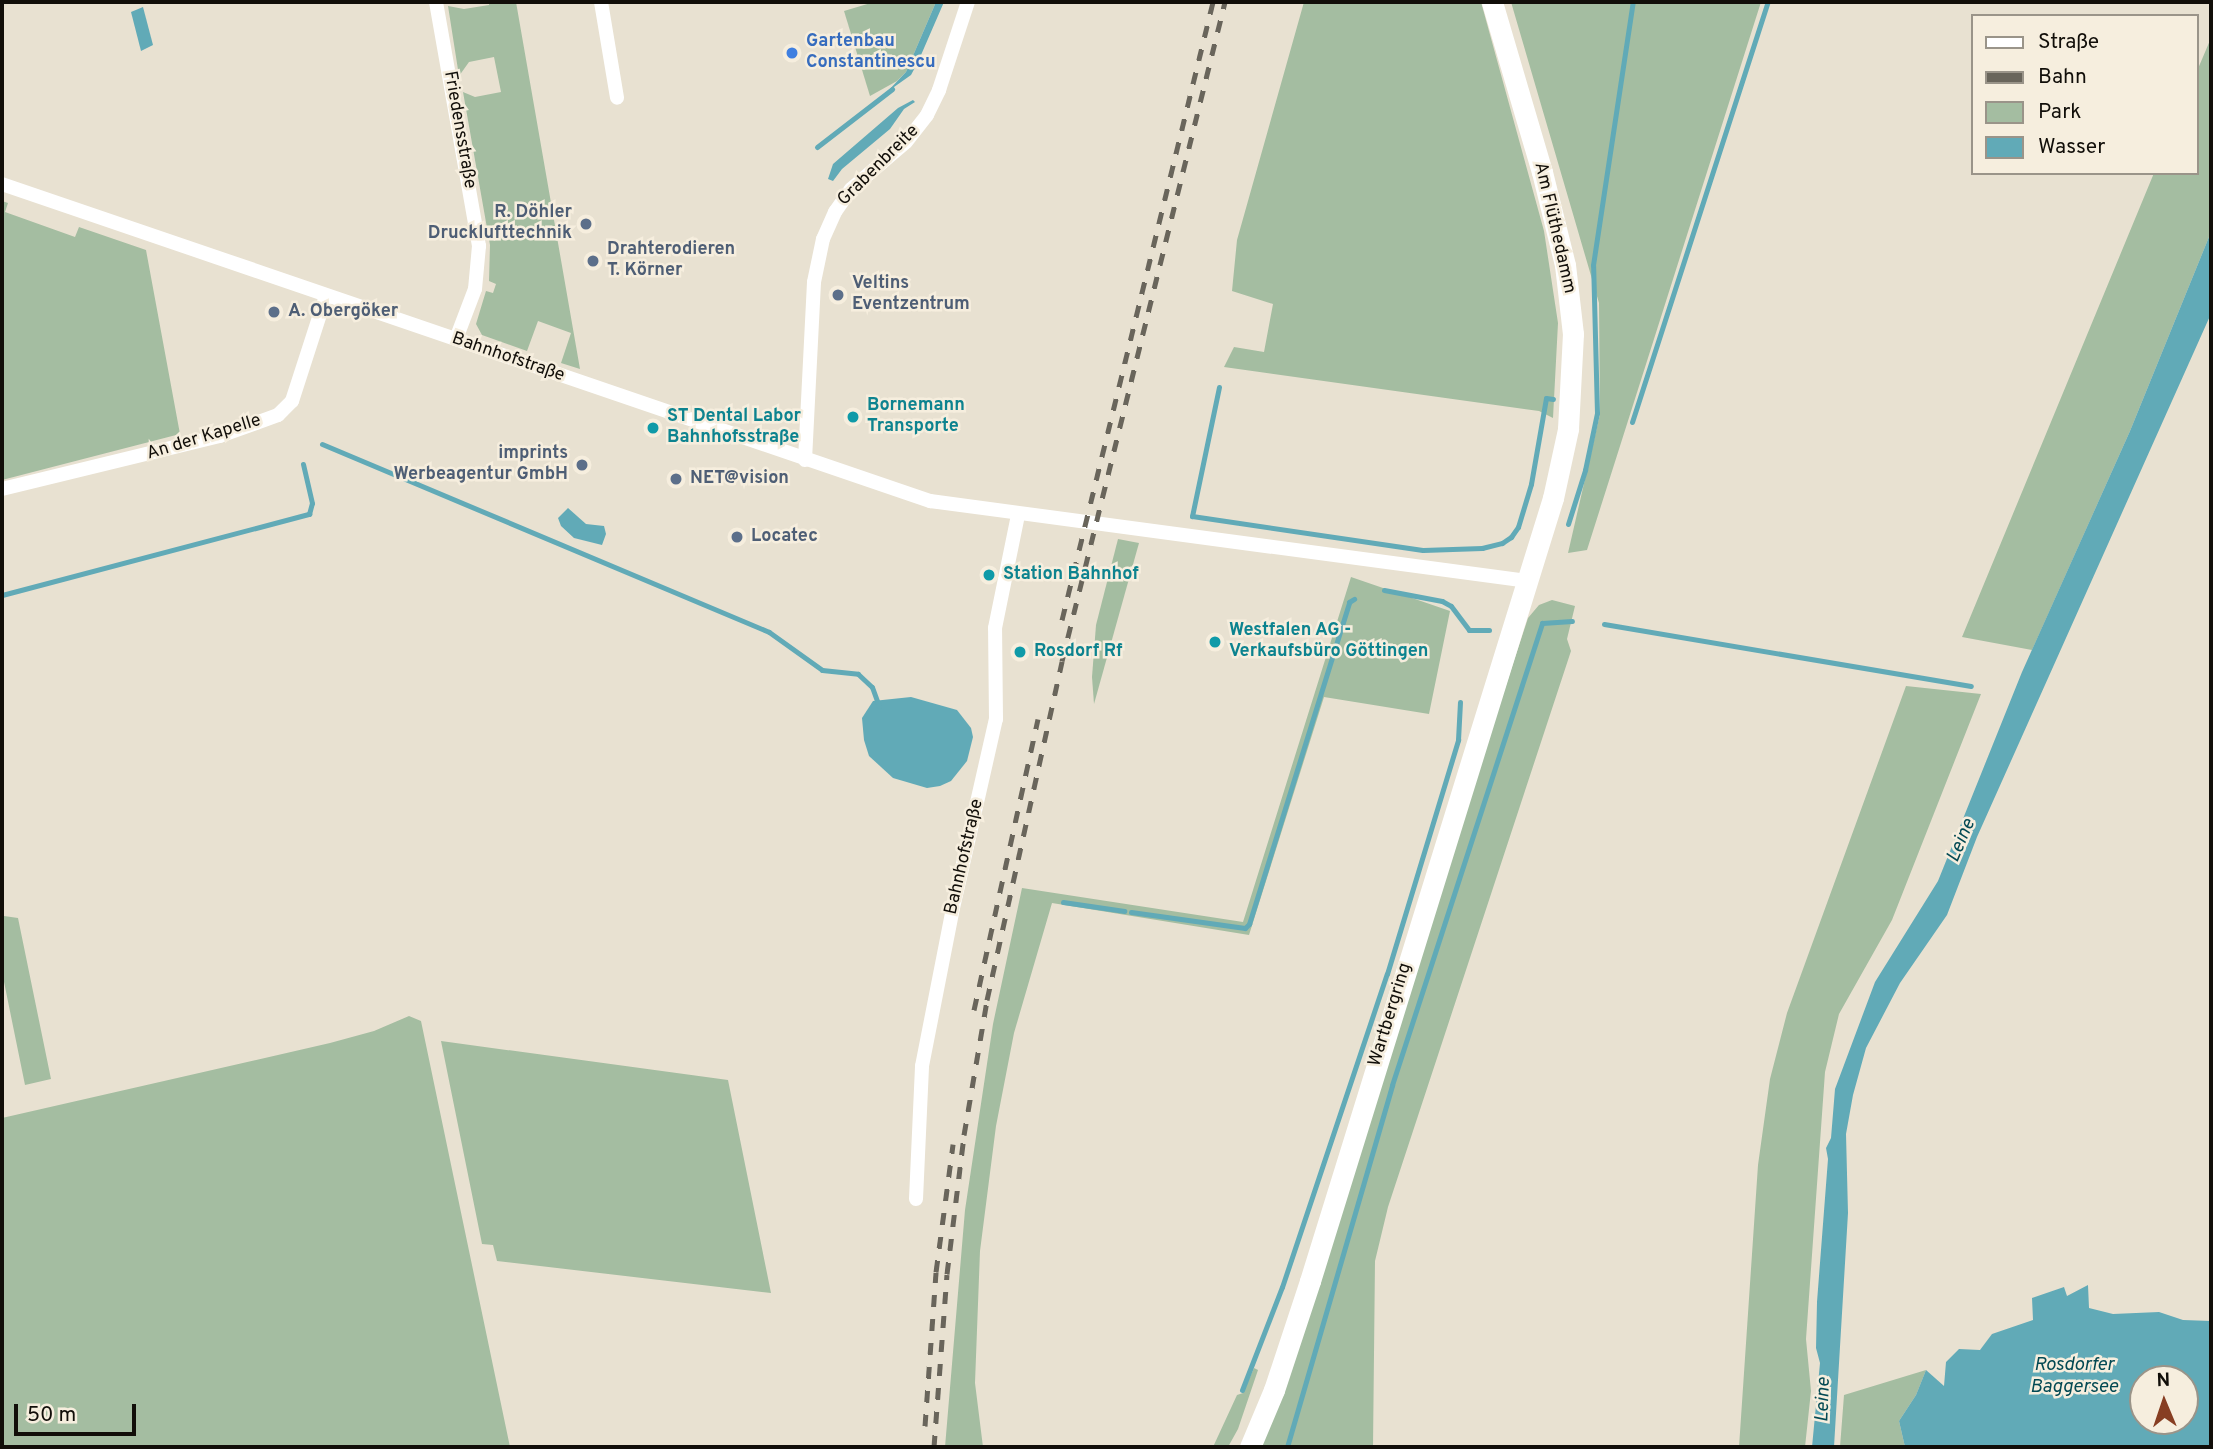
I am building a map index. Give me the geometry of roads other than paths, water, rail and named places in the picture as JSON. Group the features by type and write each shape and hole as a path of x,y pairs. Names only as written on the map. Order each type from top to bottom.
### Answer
{"main road":[{"name":"Am Flüthedamm","path":"1492,2 1554,221 1565,265 1573,324 1572,392 1565,442 1553,498 1527,581"},
{"name":"Wartbergring","path":"1250,1447 1274,1390 1303,1304 1527,581"}],"street":[{"name":"Friedensstraße","path":"436,2 479,246 475,289 456,339"},
{"path":"601,2 617,98"},
{"name":"Grabenbreite","path":"804,460 814,282 823,239 846,195 906,142 927,115 939,90 968,2"},
{"name":"Bahnhofstraße","path":"2,184 918,498 1018,515 1527,581"},
{"name":"An der Kapelle","path":"2,489 220,436 278,415 292,401 327,296"},
{"name":"Bahnhofstraße","path":"916,1199 922,1066 953,908 996,719 995,628 1018,515"}],"water":[{"path":"936,2 944,2 911,75 887,92 906,72"},
{"path":"143,7 153,45 141,51 131,12"},
{"path":"913,100 915,102 904,109 890,129 842,169 833,181 828,179 833,164 898,108"},
{"name":"Leine","path":"2211,232 2210,316 1977,837 1947,915 1900,983 1866,1048 1846,1134 1848,1213 1834,1447 1812,1447 1820,1363 1816,1348 1817,1302 1828,1159 1826,1148 1831,1138 1835,1089 1875,982 1938,881 2022,672 2130,431"},
{"path":"568,508 586,524 604,526 606,534 602,545 574,538 561,526 558,518"},
{"path":"911,697 957,710 971,728 973,737 967,761 951,781 940,786 927,788 893,778 869,756 862,718 873,701"},
{"name":"Rosdorfer Baggersee","path":"2088,1285 2089,1308 2113,1314 2159,1312 2183,1320 2211,1321 2211,1447 1905,1447 1899,1421 1916,1395 1926,1370 1944,1386 1946,1362 1959,1349 1980,1350 1992,1334 2033,1320 2032,1298 2064,1287 2067,1296"}],"waterway":[{"path":"1568,524 1585,470 1597,413 1593,265 1633,2"},
{"path":"1632,422 1768,2"},
{"path":"817,147 892,89"},
{"path":"1219,387 1192,516 1423,550 1482,548 1502,543 1511,537 1518,527 1531,484 1546,398 1553,399"},
{"path":"322,444 769,632 822,670 858,674 872,687 879,706"},
{"path":"2,595 309,514 312,503 303,464"},
{"path":"1384,590 1442,601 1451,606 1469,630 1489,630"},
{"path":"1131,912 1245,928 1249,924 1349,602 1354,599"},
{"path":"1287,1447 1392,1085 1542,623 1572,621"},
{"path":"1604,624 1971,686"},
{"path":"1242,1390 1282,1287 1387,974 1458,740 1460,702"},
{"path":"1063,902 1124,911"}],"railway":[{"path":"1062,620 1213,2"},
{"path":"934,1447 947,1274 964,1135 987,1000 1062,661 1225,2"},
{"path":"974,1010 1038,719"},
{"path":"925,1426 936,1272 953,1144"}],"place":[{"name":"Gartenbau Constantinescu","path":"792,53"},
{"name":"R. Döhler Drucklufttechnik","path":"586,224"},
{"name":"Drahterodieren T. Körner","path":"593,261"},
{"name":"Veltins Eventzentrum","path":"838,295"},
{"name":"A. Obergöker","path":"274,312"},
{"name":"Bornemann Transporte","path":"853,417"},
{"name":"ST Dental Labor Bahnhofsstraße","path":"653,428"},
{"name":"imprints Werbeagentur GmbH","path":"582,465"},
{"name":"NET@vision","path":"676,479"},
{"name":"Locatec","path":"737,537"},
{"name":"Station Bahnhof","path":"989,575"},
{"name":"Westfalen AG - Verkaufsbüro Göttingen","path":"1215,642"},
{"name":"Rosdorf Rf","path":"1020,652"}]}
